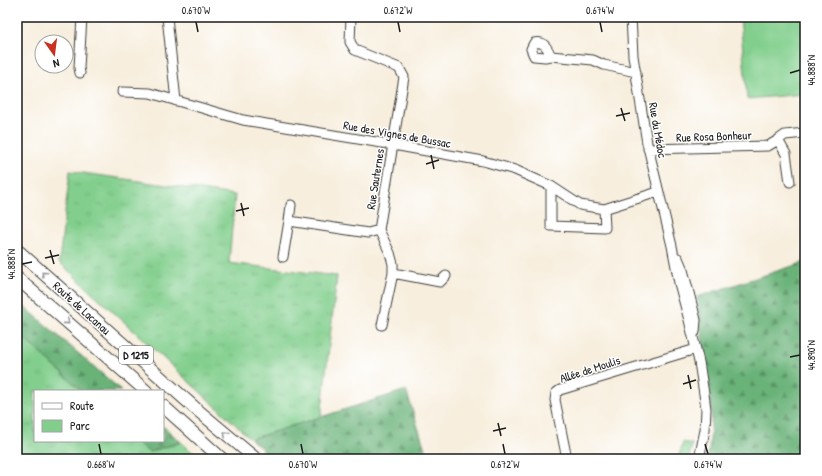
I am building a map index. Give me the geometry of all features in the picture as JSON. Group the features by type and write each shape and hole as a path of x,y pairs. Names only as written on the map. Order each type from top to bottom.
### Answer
{"main road":[{"name":"Route de Lacanau","path":"17,250 195,408 256,459"},
{"name":"Route de Lacanau","path":"17,278 145,390"},
{"path":"164,407 222,459"}],"street":[{"path":"80,73 82,17"},
{"path":"167,17 176,101"},
{"name":"Rue Sauternes","path":"350,17 350,42 355,50 399,68 404,78 379,230"},
{"name":"Rue du Médoc","path":"631,17 633,56 648,149 672,246 679,283 696,349 702,380 706,409 705,430 699,459"},
{"path":"551,56 593,60 604,65 636,72"},
{"name":"Rue des Vignes de Bussac","path":"122,92 150,93 243,120 483,161 515,170 551,186 580,205 604,209 658,192"},
{"name":"Rue Rosa Bonheur","path":"648,149 768,146 785,135 805,133"},
{"path":"778,140 786,154 790,182"},
{"path":"551,186 551,226 605,228 604,209"},
{"path":"282,257 291,205"},
{"path":"289,220 368,233 379,230 390,253 393,264 393,273 382,325"},
{"path":"393,273 440,282 446,276"},
{"name":"Allée de Moulis","path":"567,459 555,400 556,393 560,390 696,349"}],"green space":[{"path":"740,17 805,17 805,94 747,99"},
{"path":"70,171 235,195 229,263 337,276 321,417 251,439 59,262"},
{"path":"805,262 805,445 792,459 706,459 709,450 712,411 697,297"},
{"path":"17,300 121,390 81,390 17,332"},
{"path":"17,332 81,390 34,390 34,442 137,442 149,452 181,442 200,459 17,459"},
{"path":"406,390 427,455 436,459 273,459 251,439"},
{"path":"164,427 181,442 149,452 137,442 164,442"},
{"path":"683,442 692,444 689,459 678,459"}]}
